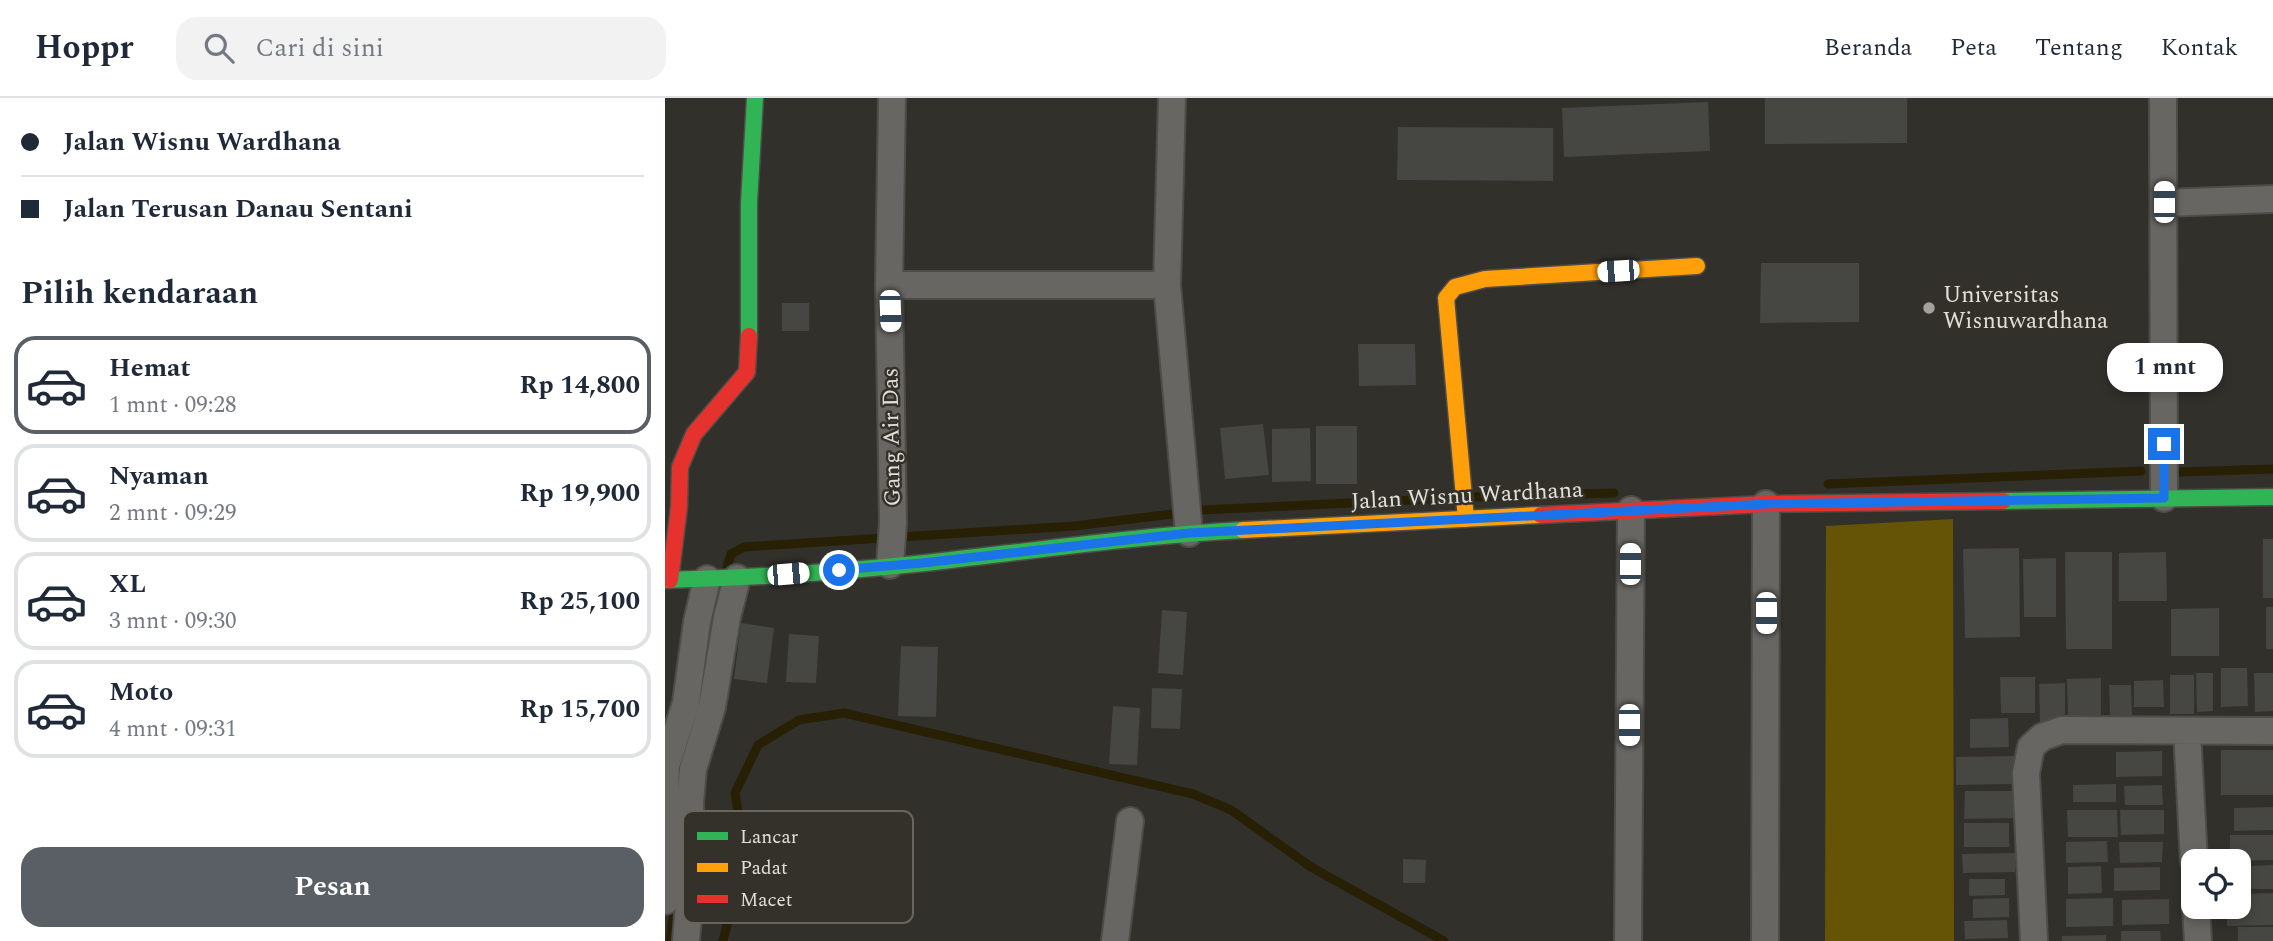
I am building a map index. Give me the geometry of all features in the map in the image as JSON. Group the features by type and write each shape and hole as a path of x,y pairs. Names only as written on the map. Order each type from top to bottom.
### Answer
{"street":[{"path":"667,580 679,508 680,467 694,434 747,372 750,348 749,203 755,98"},
{"name":"Gang Air Das","path":"892,98 889,285 892,545"},
{"path":"1172,98 1167,285 1189,533"},
{"path":"2164,98 2164,498"},
{"path":"2164,202 2273,199"},
{"path":"1464,504 1446,298 1455,287 1485,279 1697,266"},
{"path":"889,285 1167,285"},
{"name":"Jalan Wisnu Wardhana","path":"667,580 723,579 892,545 1189,533 1464,504 1631,510 1766,504 2273,497"},
{"path":"1765,941 1766,504"},
{"path":"1628,941 1631,510"},
{"path":"665,901 669,873 666,766 699,705 727,617 723,579"},
{"path":"690,811 699,705"},
{"path":"2033,941 2026,773 2031,747 2042,737 2062,730 2273,732"},
{"path":"2187,731 2193,849"},
{"path":"1115,941 1130,821"},
{"path":"2197,919 2198,941"},
{"path":"686,941 687,923"}],"shaded area":[{"path":"1953,519 1954,941 1825,941 1826,526"}],"building":[{"path":"1765,98 1907,98 1907,143 1765,144"},
{"path":"1708,102 1710,151 1564,157 1562,108"},
{"path":"1398,127 1553,128 1553,181 1397,180"},
{"path":"1761,263 1859,263 1859,322 1760,323"},
{"path":"782,303 809,303 809,331 782,331"},
{"path":"1358,344 1415,344 1416,385 1359,386"},
{"path":"1263,424 1269,475 1225,479 1220,428"},
{"path":"1316,426 1357,426 1357,484 1316,484"},
{"path":"1310,428 1311,481 1272,482 1272,429"},
{"path":"2263,539 2273,539 2273,598 2263,598"},
{"path":"2019,548 2020,637 1965,638 1963,549"},
{"path":"2065,552 2112,552 2112,649 2066,649"},
{"path":"2166,552 2167,601 2119,601 2119,553"},
{"path":"2056,558 2056,617 2024,617 2023,559"},
{"path":"2266,607 2273,607 2273,649 2266,649"},
{"path":"2219,608 2219,656 2171,656 2171,609"},
{"path":"1162,610 1187,612 1183,675 1158,673"},
{"path":"741,623 774,628 767,683 734,679"},
{"path":"789,634 819,636 816,683 786,682"},
{"path":"901,646 938,647 936,717 898,716"},
{"path":"2221,668 2247,668 2248,706 2221,707"},
{"path":"2196,673 2213,673 2213,711 2197,712"},
{"path":"2254,673 2273,673 2273,711 2255,712"},
{"path":"2170,675 2194,675 2194,714 2170,714"},
{"path":"2000,677 2035,677 2035,713 2001,713"},
{"path":"2101,678 2101,715 2068,715 2067,679"},
{"path":"2163,680 2164,707 2134,707 2134,681"},
{"path":"2065,683 2065,721 2040,722 2039,684"},
{"path":"2109,685 2131,685 2132,715 2110,716"},
{"path":"1152,688 1182,689 1180,729 1151,728"},
{"path":"1113,706 1140,708 1137,765 1109,764"},
{"path":"2008,718 2009,747 1970,748 1970,719"},
{"path":"2221,750 2273,750 2273,795 2221,795"},
{"path":"2162,751 2162,776 2116,777 2116,752"},
{"path":"2014,756 2014,784 1956,785 1956,757"},
{"path":"2116,784 2116,802 2073,802 2073,785"},
{"path":"2162,785 2163,805 2125,805 2124,786"},
{"path":"1965,791 2015,791 2016,818 1964,819"},
{"path":"2273,807 2273,830 2234,831 2234,808"},
{"path":"2067,810 2117,810 2118,837 2068,837"},
{"path":"2120,810 2164,810 2164,834 2121,835"},
{"path":"1964,823 2009,823 2009,847 1964,847"},
{"path":"2230,835 2273,835 2273,860 2251,861 2251,849 2230,849"},
{"path":"2107,841 2108,862 2066,863 2066,842"},
{"path":"2119,842 2163,842 2162,862 2120,863"},
{"path":"2015,853 2015,872 1963,873 1962,854"},
{"path":"1403,859 1426,860 1425,883 1403,883"},
{"path":"2273,865 2273,889 2251,889 2251,866"},
{"path":"2101,866 2102,893 2068,894 2068,867"},
{"path":"2160,867 2160,890 2114,891 2114,868"},
{"path":"1969,879 2005,879 2005,895 1969,896"},
{"path":"2273,893 2273,925 2227,926 2227,919 2251,919 2251,894"},
{"path":"2009,898 2009,917 1973,918 1973,899"},
{"path":"2113,898 2113,926 2066,927 2066,899"},
{"path":"2169,899 2169,924 2122,925 2122,900"},
{"path":"2007,920 2008,938 1965,939 1964,921"},
{"path":"2238,927 2273,927 2273,941 2238,941"},
{"path":"2121,931 2160,931 2161,941 2121,941"},
{"path":"2106,935 2106,941 2062,941 2062,936"}],"waterway":[{"path":"2180,472 2273,469"},
{"path":"1828,484 2141,471"},
{"path":"1474,497 1614,493"},
{"path":"1202,510 1457,498"},
{"path":"726,571 731,554 744,547 1074,526 1172,514"},
{"path":"703,666 714,622"},
{"path":"738,811 735,793 758,745 799,720 844,713 1193,794 1231,810 1311,867 1444,941"},
{"path":"670,941 675,901"},
{"path":"723,941 728,923"}],"traffic: fast":[{"path":"749,336 749,203 755,98"},
{"path":"2003,501 2273,497"},
{"path":"665,580 860,569 1123,540 1243,530"}],"traffic: slow":[{"path":"1466,519 1446,298 1455,287 1485,279 1697,266"},
{"path":"1243,530 1541,515"}],"traffic: jam":[{"path":"670,580 679,507 680,467 694,434 747,372 749,336"},
{"path":"1541,515 1766,504 2003,501"}],"place":[{"name":"Universitas Wisnuwardhana","path":"1929,308"}],"route":[{"path":"839,570 1189,533 1766,504 2164,498 2164,444"}]}
